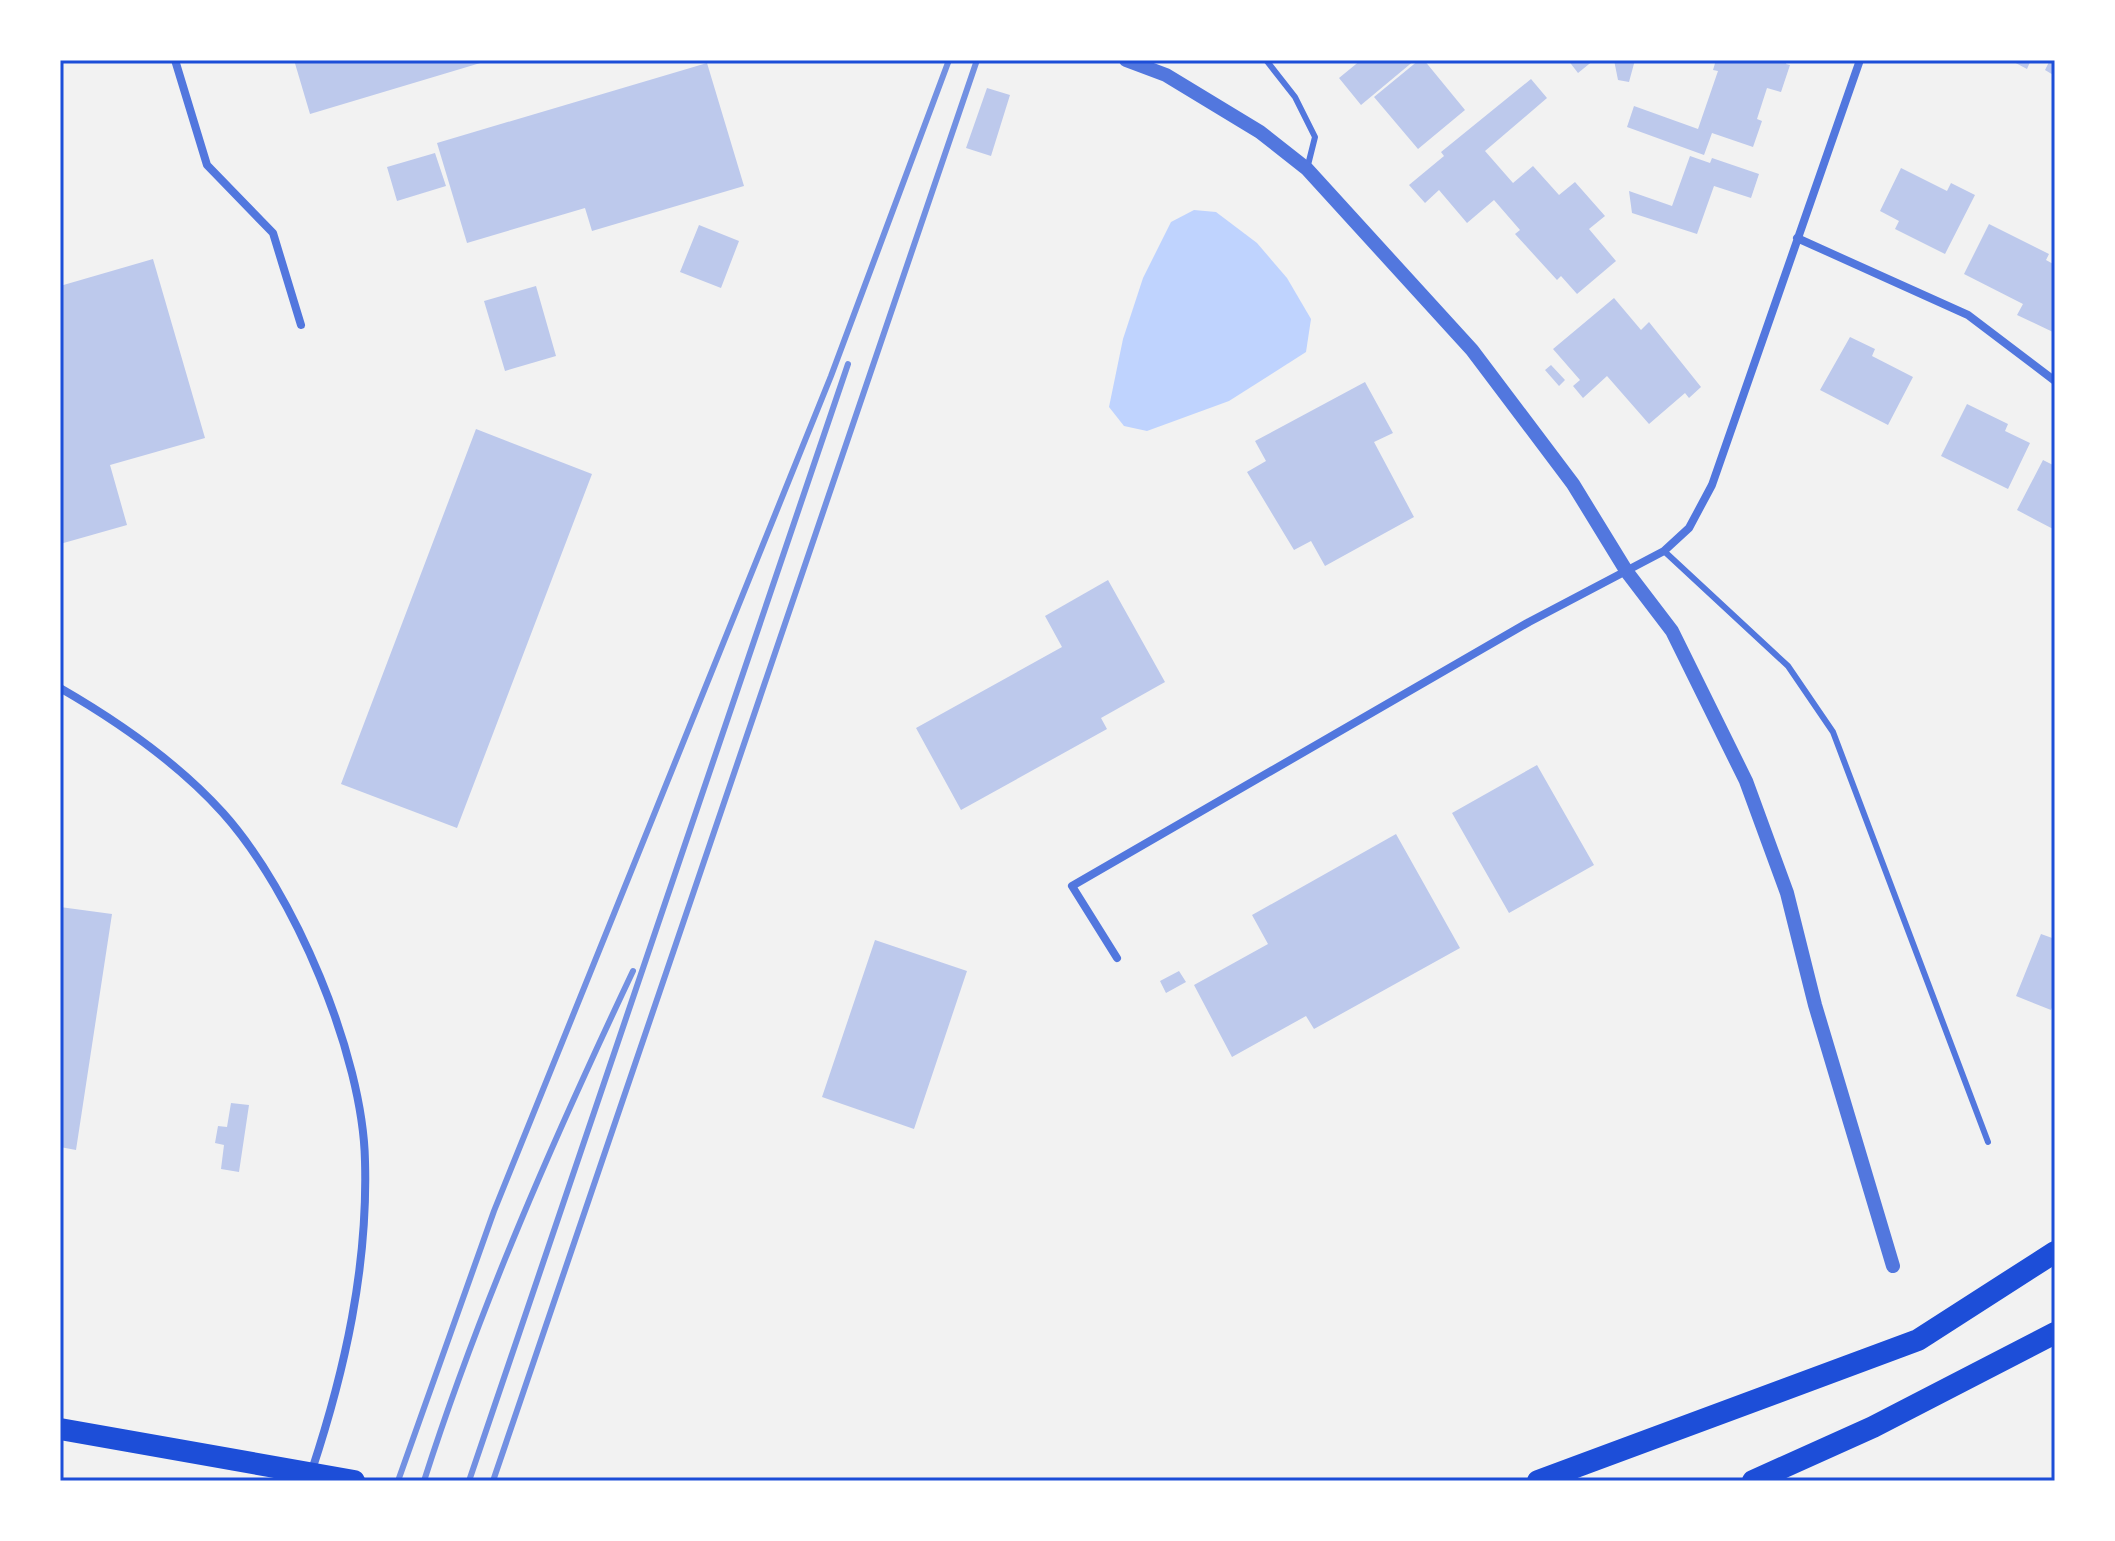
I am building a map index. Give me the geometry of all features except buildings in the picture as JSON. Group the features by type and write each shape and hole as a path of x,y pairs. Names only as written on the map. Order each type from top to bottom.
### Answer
{"highway":[{"path":"1538,1481 1918,1340 2055,1252"},
{"path":"1753,1481 1873,1427 2055,1333"},
{"path":"60,1429 354,1481"}],"street":[{"path":"175,60 207,165 273,233 301,325"},
{"path":"1126,60 1166,75 1260,132 1307,169 1472,350 1573,484 1627,572 1672,631 1746,781 1787,893 1815,1005 1893,1266"},
{"path":"1117,958 1072,886 1529,622 1664,551 1689,528 1712,485 1860,60"},
{"path":"1797,238 1968,315 2055,381"},
{"path":"60,688 170,763 225,815 270,878 307,951 358,1090 365,1160 356,1298 345,1361 309,1481"}],"lane":[{"path":"1266,60 1295,97 1315,137 1307,169"},
{"path":"1664,551 1788,666 1833,732 1988,1142"}],"water":[{"path":"1194,210 1216,212 1257,243 1287,278 1311,319 1306,352 1229,401 1147,431 1124,426 1109,407 1123,339 1143,278 1171,222"}],"railway":[{"path":"398,1481 494,1211 831,376 949,60"},
{"path":"493,1481 977,60"},
{"path":"469,1481 848,364"},
{"path":"424,1481 469,1351 520,1223 633,971"}]}
